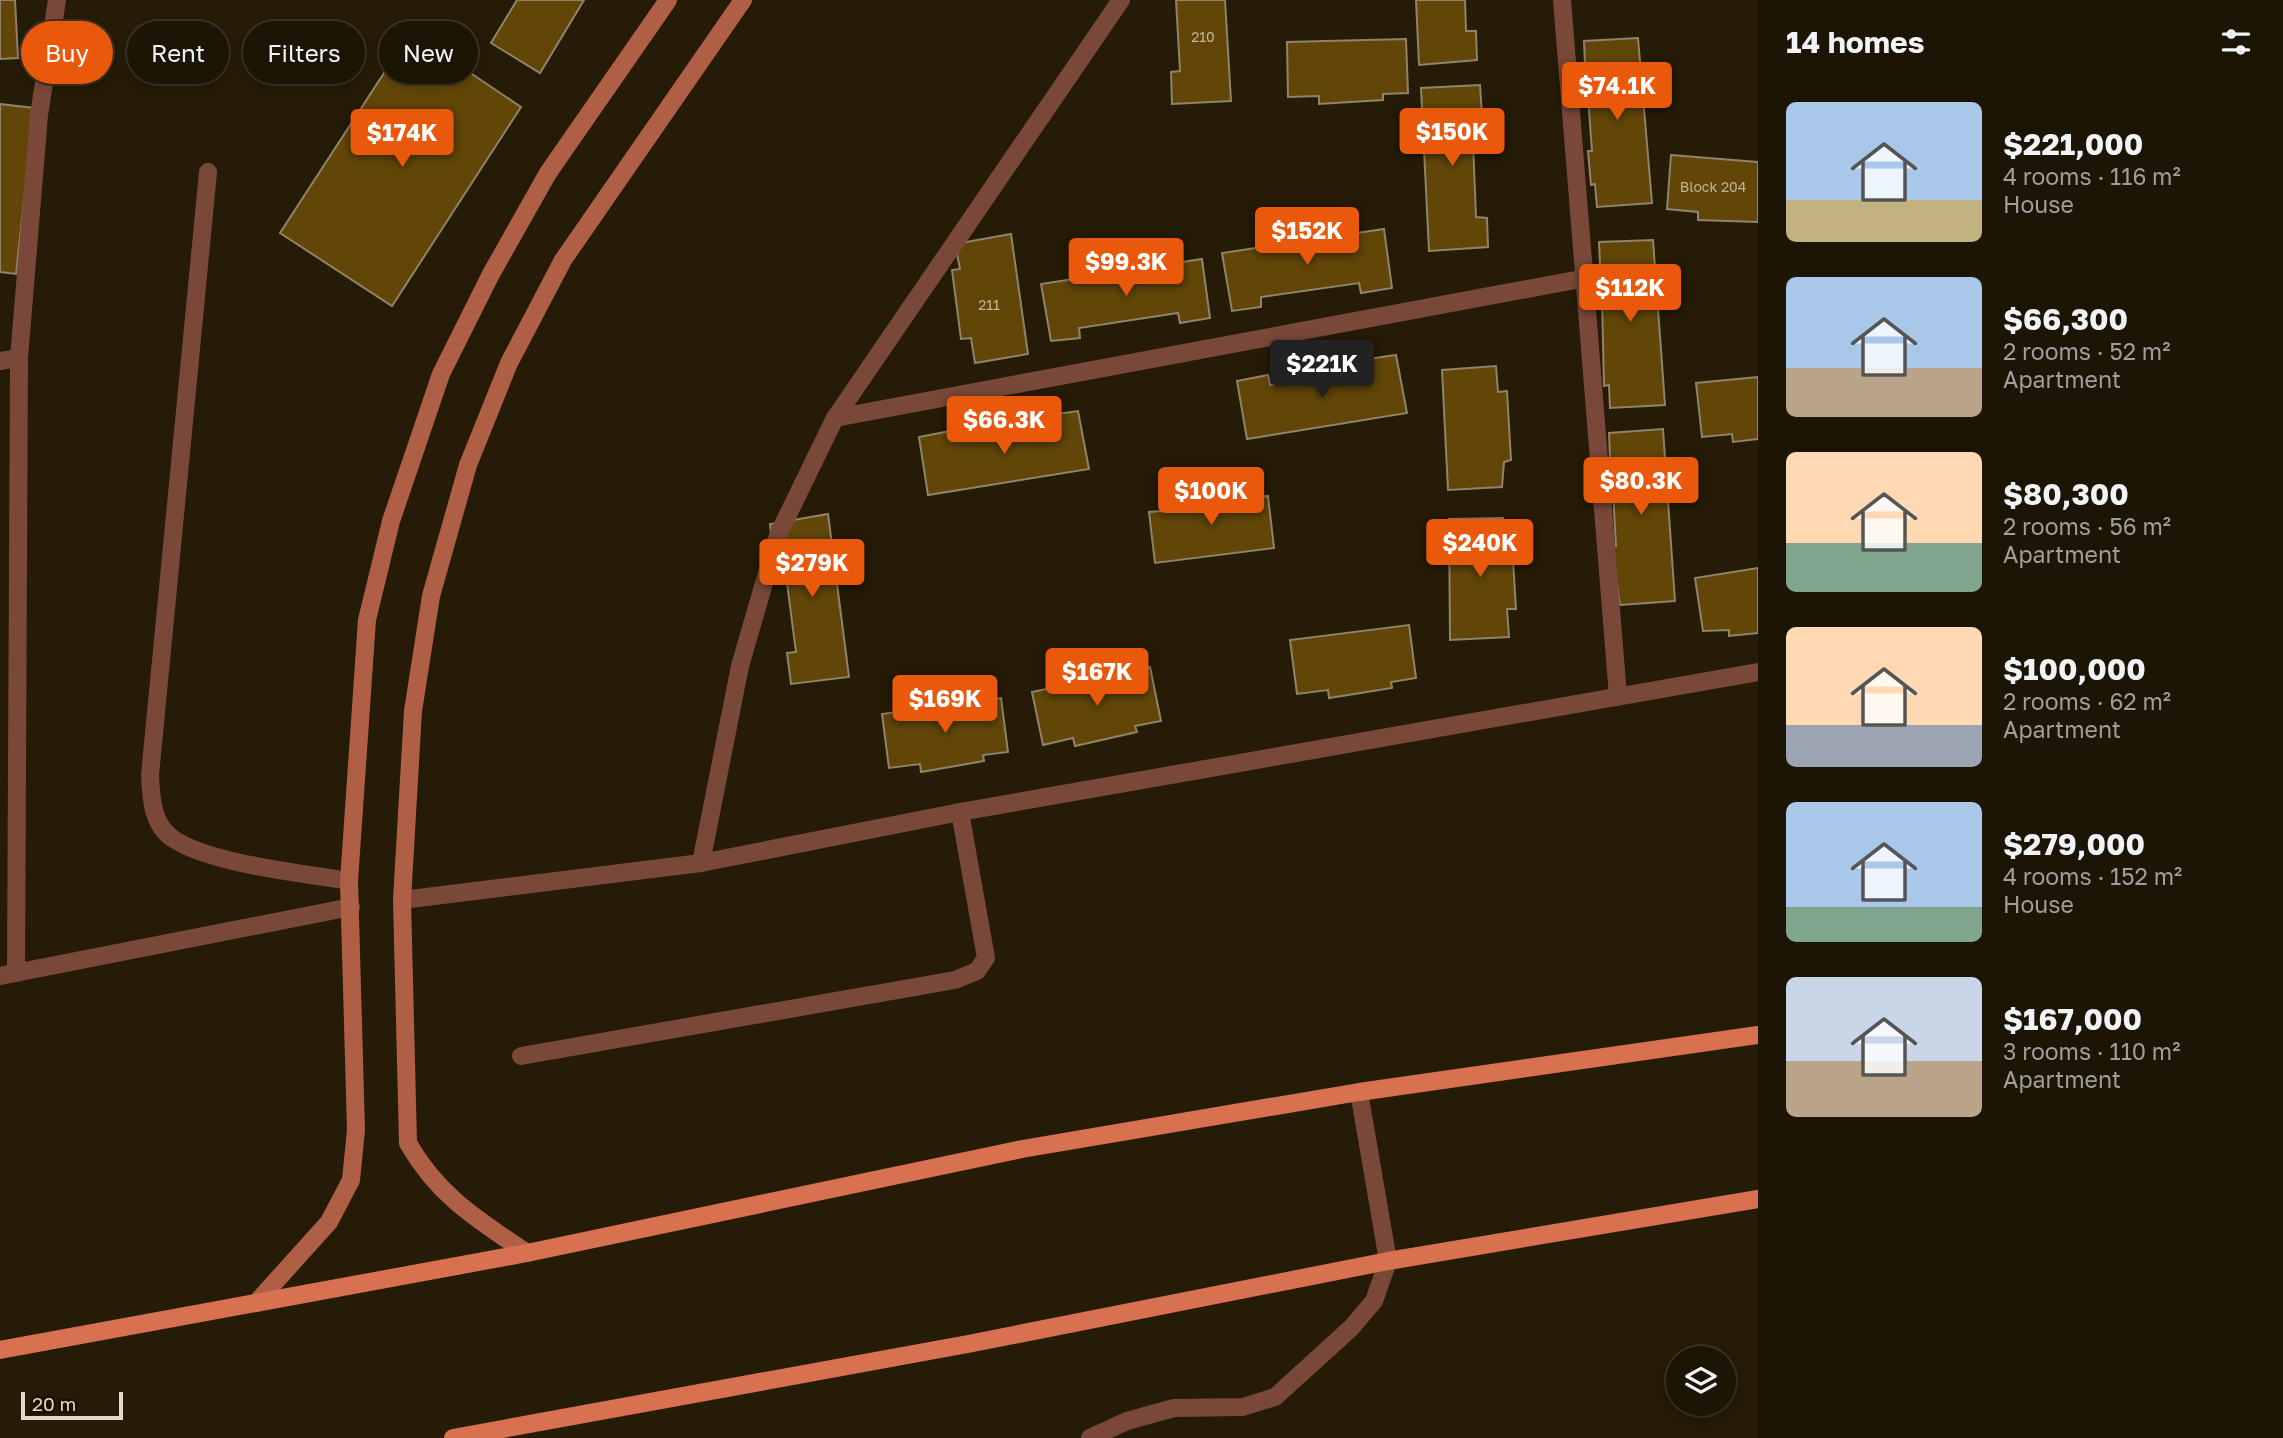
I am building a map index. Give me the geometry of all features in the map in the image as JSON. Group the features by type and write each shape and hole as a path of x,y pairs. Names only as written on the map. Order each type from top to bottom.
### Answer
{"main road":[{"path":"257,1303 329,1222 351,1180 356,1130 349,881 367,620 391,521 441,374 491,274 548,173 668,0"},
{"path":"527,1252 465,1212 425,1172 408,1143 402,901 412,711 431,596 468,465 509,363 563,260 743,0"},
{"path":"0,1350 527,1252 1022,1149 1359,1092 1758,1035"},
{"path":"453,1438 477,1436 968,1345 1388,1261 1758,1199"}],"street":[{"path":"57,0 39,115 19,358 8,975 351,908"},
{"path":"701,863 740,666 778,535 835,418 1121,0"},
{"path":"1562,0 1618,696"},
{"path":"208,172 150,775 151,808 171,838 214,856 349,881"},
{"path":"835,418 1586,278"},
{"path":"0,361 19,358"},
{"path":"402,901 701,863 960,812 1758,672"},
{"path":"521,1056 955,980 976,971 986,958 960,812"},
{"path":"1090,1438 1127,1421 1174,1408 1243,1406 1275,1397 1351,1328 1374,1301 1388,1261 1359,1092"}],"building":[{"path":"0,0 15,0 18,58 0,59"},
{"path":"517,0 584,0 540,73 491,43"},
{"path":"1176,0 1225,0 1231,101 1172,104 1171,72 1180,71"},
{"path":"1416,0 1465,0 1466,31 1476,31 1477,60 1419,65"},
{"path":"1638,38 1652,203 1597,207 1595,184 1591,185 1588,151 1592,151 1588,97 1583,97 1580,65 1585,64 1584,41"},
{"path":"1406,39 1408,93 1383,94 1383,100 1319,104 1319,96 1288,97 1287,42"},
{"path":"478,78 521,107 392,306 280,233 379,81 379,84 478,84"},
{"path":"1480,85 1482,116 1472,117 1476,217 1487,218 1488,247 1429,251 1421,88"},
{"path":"0,104 34,108 16,274 0,272"},
{"path":"1671,155 1758,162 1758,222 1698,220 1698,212 1667,209"},
{"path":"1384,229 1392,288 1361,293 1359,283 1261,297 1261,307 1232,311 1222,253"},
{"path":"1011,234 1028,354 975,363 971,338 961,339 952,270 960,269 955,244"},
{"path":"1653,240 1665,405 1610,408 1609,385 1604,386 1602,298 1597,298 1595,266 1600,265 1599,242"},
{"path":"1202,259 1210,318 1180,323 1178,313 1079,328 1080,338 1051,341 1041,284"},
{"path":"1396,355 1407,413 1247,439 1237,381 1268,375 1270,385 1368,369 1368,359"},
{"path":"1496,366 1498,392 1507,391 1511,460 1504,462 1502,487 1448,490 1442,370"},
{"path":"1758,377 1758,439 1733,442 1732,434 1702,437 1696,383"},
{"path":"1078,411 1089,469 928,495 919,437 950,431 951,441 1050,426 1049,415"},
{"path":"1663,429 1675,601 1620,605 1611,546 1616,546 1613,492 1608,492 1605,460 1610,459 1609,433"},
{"path":"1237,492 1238,500 1268,496 1274,548 1155,563 1149,512 1174,510 1174,500"},
{"path":"828,514 849,677 791,684 787,653 796,652 783,552 773,553 770,524"},
{"path":"1503,518 1503,544 1512,543 1516,609 1507,609 1509,637 1450,640 1449,519"},
{"path":"1758,568 1758,633 1729,636 1729,630 1703,631 1695,578"},
{"path":"1409,625 1416,678 1391,682 1392,688 1329,698 1328,690 1297,694 1290,640"},
{"path":"1150,667 1161,721 1135,726 1137,732 1075,746 1073,738 1043,745 1032,692"},
{"path":"1001,698 1008,752 983,755 984,761 921,772 920,764 889,768 882,714"}]}
